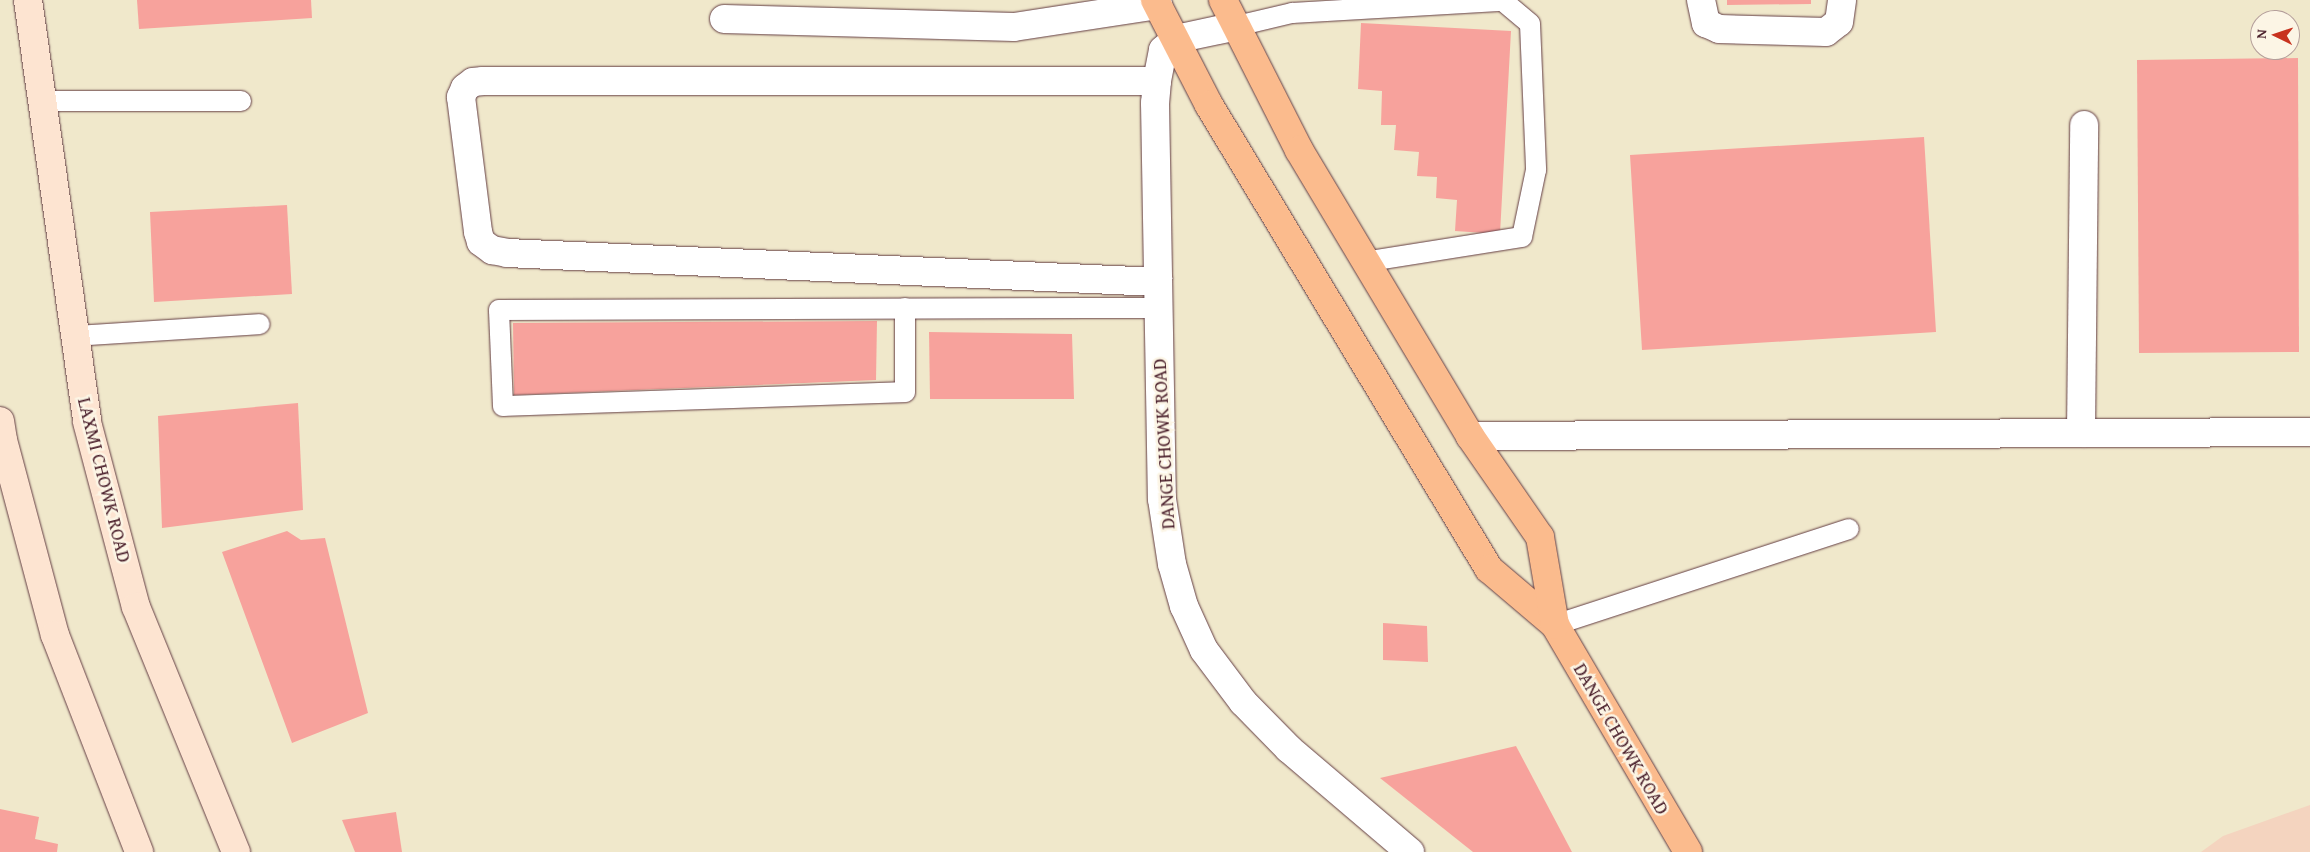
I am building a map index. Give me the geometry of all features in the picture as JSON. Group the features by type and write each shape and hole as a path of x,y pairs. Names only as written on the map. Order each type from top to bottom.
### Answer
{"main road":[{"name":"LAXMI CHOWK ROAD","path":"28,0 87,422 136,607 236,852"},
{"name":"DANGE CHOWK ROAD","path":"1223,0 1299,150 1365,262 1470,436 1540,536 1554,625"},
{"name":"DANGE CHOWK ROAD","path":"1157,2 1214,113 1489,569 1554,625 1688,852"},
{"path":"0,421 3,440 55,635 139,852"}],"street":[{"path":"1700,0 1706,23 1719,29 1826,32 1839,22 1842,0"},
{"path":"724,19 1014,27 1157,2"},
{"path":"1176,39 1237,26"},
{"name":"DANGE CHOWK ROAD","path":"1176,39 1163,50 1155,103 1162,499 1172,564 1184,606 1204,650 1243,702 1289,749 1410,852"},
{"path":"1157,81 483,81 473,82 465,88 461,97 478,232 481,242 492,250 507,253 1158,295"},
{"path":"2081,433 2084,125"},
{"path":"1470,436 2310,432"}],"lane":[{"path":"1237,26 1292,13 1503,1 1530,24 1536,170 1522,237 1365,262"},
{"path":"41,101 241,101"},
{"path":"905,308 905,392 503,406 499,310 905,308 1158,295"},
{"path":"75,336 260,324"},
{"path":"1554,625 1848,529"}],"shaded area":[{"path":"2310,805 2310,852 2201,852 2223,836"}],"building":[{"path":"137,0 311,0 312,18 139,29"},
{"path":"1727,0 1811,0 1811,4 1727,5"},
{"path":"1361,23 1511,31 1500,234 1455,231 1457,200 1436,198 1437,177 1417,176 1419,152 1394,150 1396,125 1381,125 1382,91 1358,89"},
{"path":"2137,60 2298,60 2299,352 2139,353"},
{"path":"1924,137 1936,332 1642,350 1630,155"},
{"path":"287,205 292,294 154,302 150,212"},
{"path":"877,321 876,380 514,395 513,323"},
{"path":"929,332 1072,334 1074,399 930,399"},
{"path":"298,403 303,510 162,528 158,416"},
{"path":"287,531 301,540 325,538 368,713 292,743 222,552"},
{"path":"1383,623 1427,626 1428,662 1383,660"},
{"path":"1516,746 1572,852 1473,852 1380,778"},
{"path":"0,809 39,817 35,839 58,844 57,852 0,852"},
{"path":"396,812 402,852 355,852 342,820"}]}
